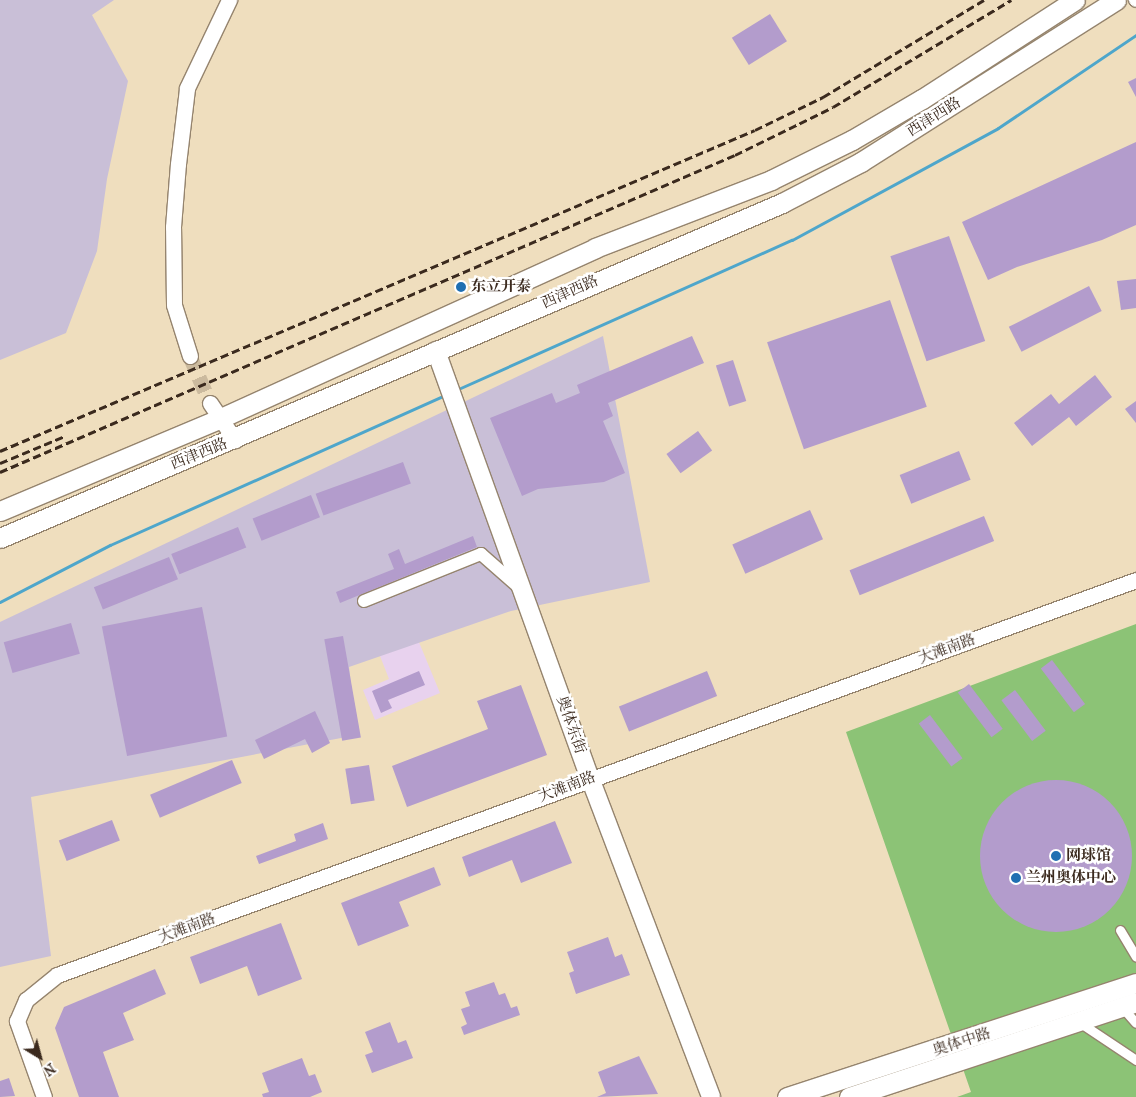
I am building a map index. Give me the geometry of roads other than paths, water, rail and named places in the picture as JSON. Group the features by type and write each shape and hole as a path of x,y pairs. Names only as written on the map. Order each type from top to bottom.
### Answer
{"main road":[{"name":"西津西路","path":"0,511 216,410 595,248 771,180 852,140 922,99 1075,0"},
{"name":"西津西路","path":"0,538 234,440 436,351 782,203 861,162 1116,0"},
{"path":"852,140 861,162"},
{"name":"奥体东街","path":"436,351 590,778 711,1097"},
{"name":"奥体中路","path":"787,1097 1136,983"},
{"name":"奥体中路","path":"849,1097 1129,1005"}],"street":[{"path":"190,356 174,305 173,246 178,164 187,88 229,0"},
{"path":"216,410 234,440"},
{"path":"364,601 481,554 524,592"},
{"name":"大滩南路","path":"44,1097 17,1021 26,1000 57,975 590,778 1136,580"},
{"path":"1120,930 1136,957"},
{"path":"1129,1005 1136,1023"},
{"path":"1079,1022 1136,1060"}],"waterway":[{"path":"456,390 792,240 998,128 1136,35"},
{"path":"0,602 110,545 446,395"}],"tunnel":[{"path":"190,356 210,403"}],"railway":[{"path":"0,451 755,130 823,97 984,0"},
{"path":"0,472 735,155 833,107 1011,0"},
{"path":"0,463 65,436"}],"place":[{"name":"东立开泰","path":"461,287"},
{"name":"网球馆","path":"1056,856"},
{"name":"兰州奥体中心","path":"1016,878"}]}
